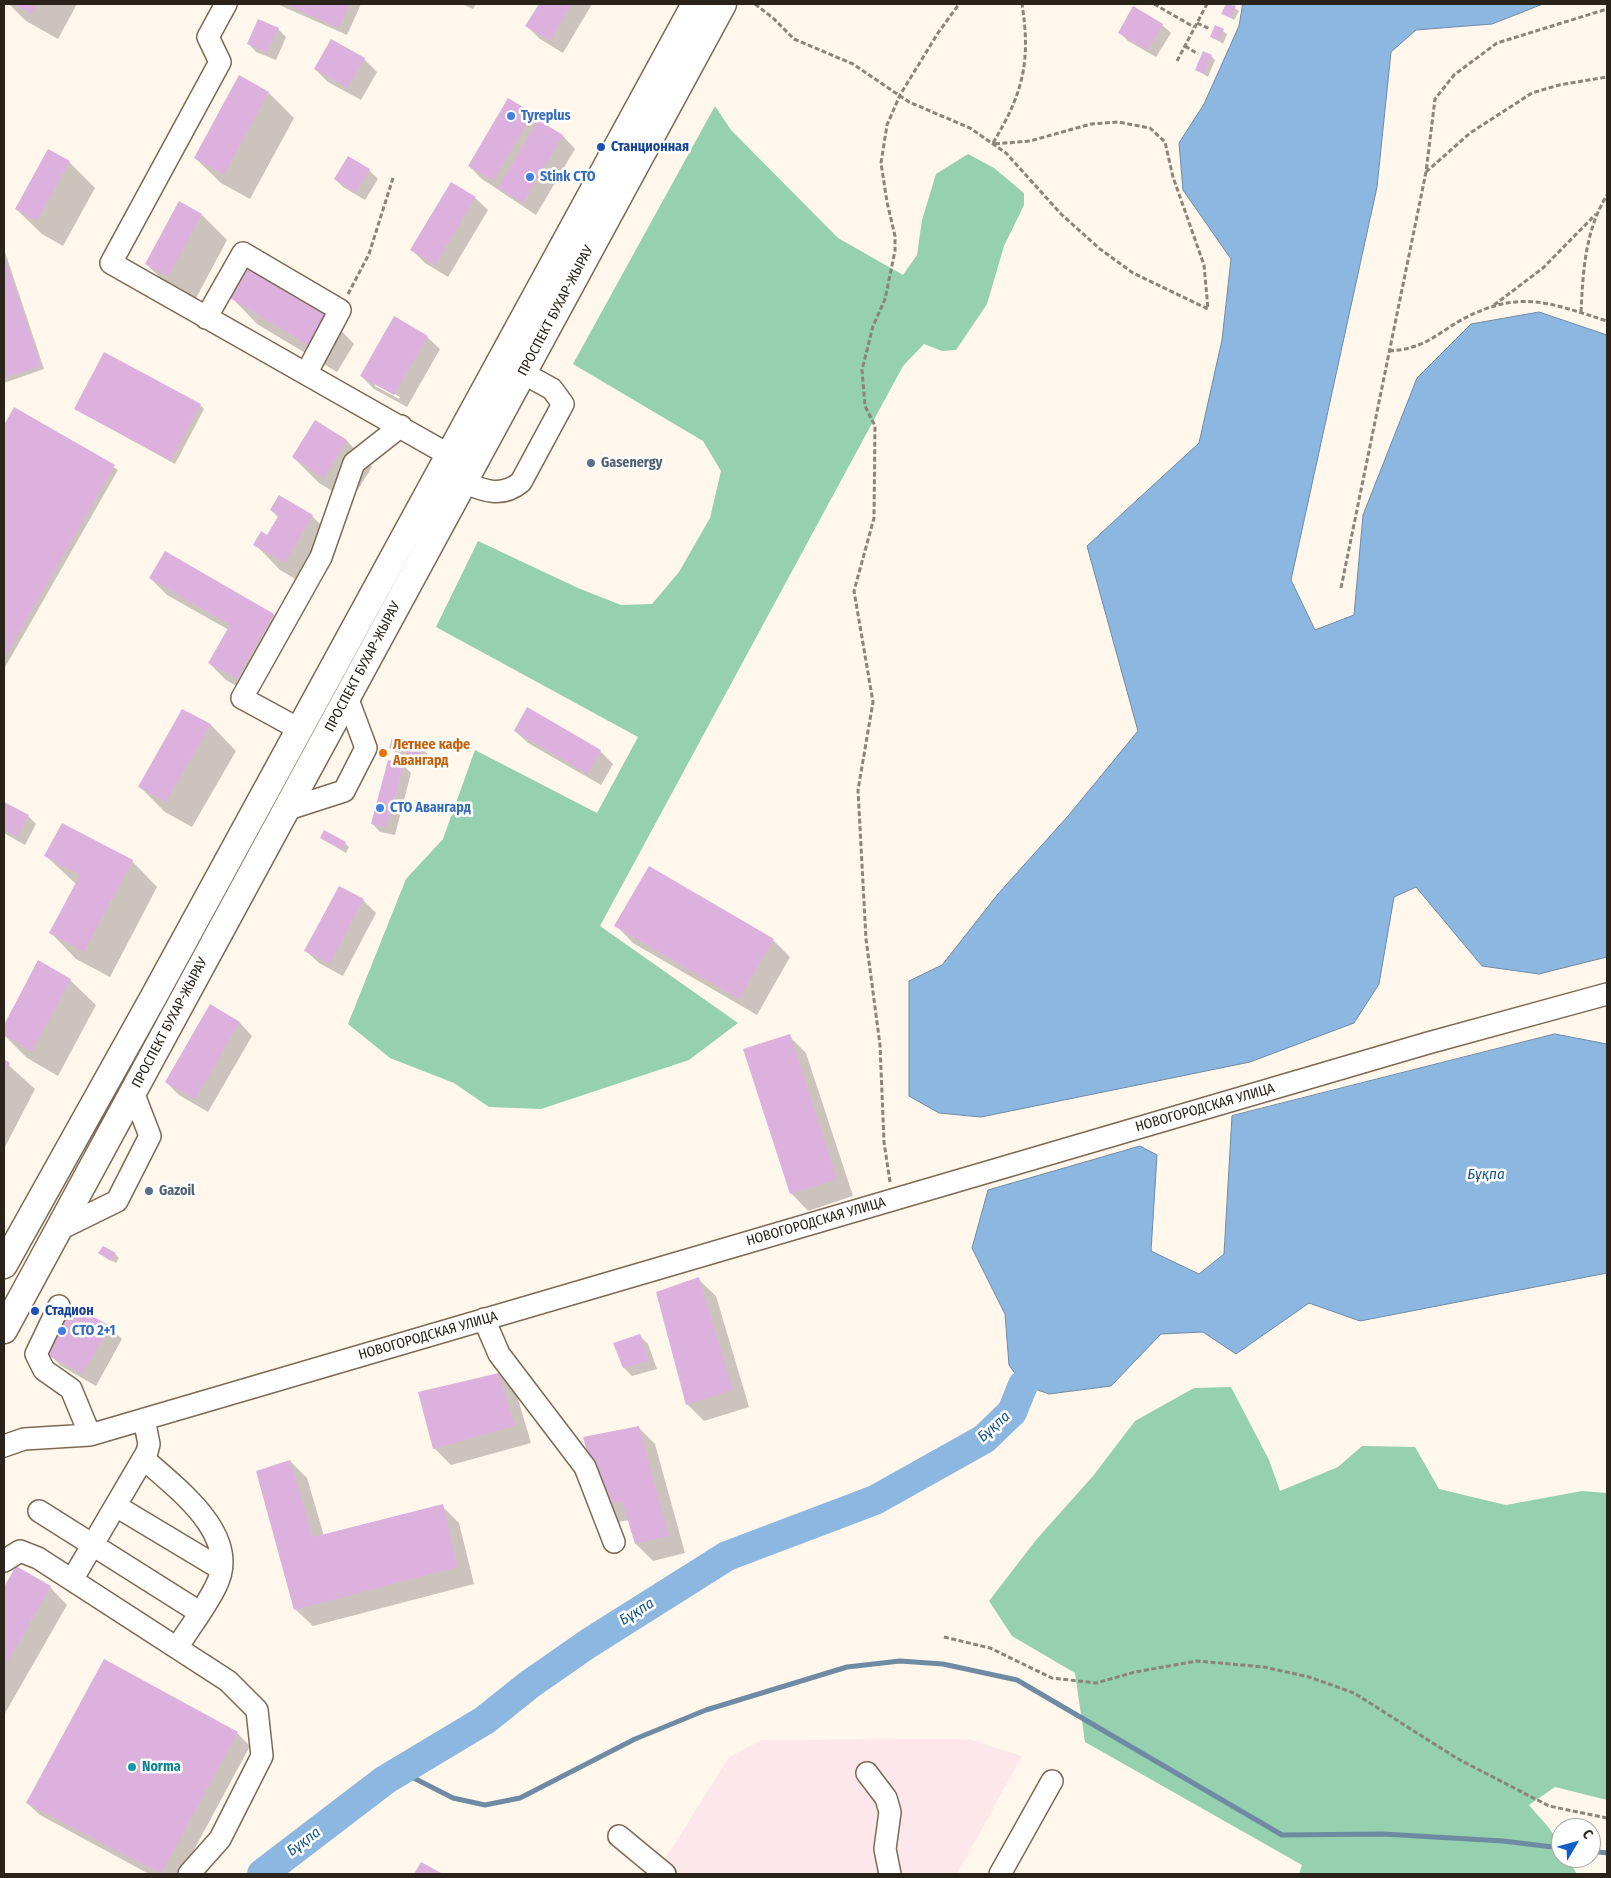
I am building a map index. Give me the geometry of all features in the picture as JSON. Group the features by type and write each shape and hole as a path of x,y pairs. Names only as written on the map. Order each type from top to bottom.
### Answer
{"main road":[{"name":"ПРОСПЕКТ БУХАР-ЖЫРАУ","path":"4,1266 695,4"},
{"name":"ПРОСПЕКТ БУХАР-ЖЫРАУ","path":"4,1330 723,4"},
{"path":"299,729 322,742"}],"street":[{"path":"226,4 208,37 220,62 111,263 401,426 449,455"},
{"path":"206,318 243,253 340,310 306,374"},
{"path":"463,482 488,492 501,492 515,487 521,482 563,404 552,389 523,373"},
{"path":"299,729 242,698 321,557 354,463 401,426"},
{"path":"285,810 344,791 366,748 347,697"},
{"name":"НОВОГОРОДСКАЯ УЛИЦА","path":"4,1446 24,1439 90,1435 1428,1043 1607,994"},
{"path":"58,1230 117,1201 150,1136 132,1092"},
{"path":"59,1306 36,1354 44,1370 71,1389 90,1435"},
{"path":"484,1319 499,1354 584,1467 614,1542"},
{"path":"72,1580 144,1459 149,1444 144,1419"},
{"name":"НОВОГОРОДСКАЯ УЛИЦА","path":"4,1432 24,1439"},
{"path":"144,1459 202,1513 213,1530 221,1554 221,1569 217,1585 177,1648"},
{"path":"116,1506 221,1569"},
{"path":"38,1511 199,1612"},
{"path":"4,1560 20,1551 38,1558 228,1681 257,1710 262,1756 220,1839 189,1874"},
{"path":"867,1773 886,1798 890,1812 885,1848 890,1874"},
{"path":"1000,1874 1052,1781"},
{"path":"619,1836 666,1874"}],"path":[{"path":"756,4 794,39 853,64 933,114 970,128 992,144 1006,153 1062,214 1100,249 1133,273 1208,309 1204,265 1173,177 1165,142 1150,128 1118,122 1092,124 1030,141 992,144"},
{"path":"893,1200 884,1142 880,1045 866,939 858,790 873,702 854,591 874,518 875,426 865,406 862,370 873,326 884,299 895,251 895,236 886,202 881,163 887,125 900,95 938,33 959,4"},
{"path":"992,144 1010,115 1027,59 1022,4"},
{"path":"1154,4 1194,27"},
{"path":"1177,61 1207,4"},
{"path":"1341,588 1426,172 1435,99 1454,75 1497,43 1607,9"},
{"path":"1197,23 1210,29"},
{"path":"1185,46 1198,54"},
{"path":"1426,172 1470,133 1532,93 1559,85 1607,77"},
{"path":"340,310 368,254 394,178"},
{"path":"1491,307 1543,268 1596,214 1607,195"},
{"path":"1581,312 1583,262 1596,214"},
{"path":"1389,351 1413,347 1464,319 1491,307 1525,300 1551,303 1607,321"},
{"path":"944,1637 990,1648 1052,1678 1096,1683 1135,1672 1197,1661 1264,1667 1309,1677 1354,1693 1458,1759 1549,1806 1607,1818"}],"shaded area":[{"path":"968,1739 1022,1756 957,1874 656,1874 729,1757 762,1740"}],"green space":[{"path":"715,106 731,130 838,238 903,275 917,255 922,220 936,174 968,154 994,168 1024,193 1024,205 1004,246 987,304 956,350 942,351 924,344 903,366 600,926 738,1023 689,1060 541,1109 489,1107 454,1083 390,1058 348,1024 406,879 443,839 475,750 597,813 638,737 436,627 478,541 578,588 621,605 652,604 679,572 710,518 721,471 703,441 573,364"},
{"path":"1231,1387 1269,1460 1280,1491 1338,1467 1362,1446 1415,1447 1439,1489 1506,1505 1582,1491 1607,1493 1607,1800 1555,1787 1529,1805 1551,1832 1551,1868 1573,1868 1577,1874 1299,1874 1302,1865 1085,1742 1075,1673 1012,1636 989,1601 1036,1540 1093,1476 1135,1421 1194,1388"}],"water":[{"path":"1243,4 1543,4 1492,24 1416,30 1391,52 1377,187 1291,580 1315,630 1354,615 1363,515 1417,378 1471,324 1539,312 1607,335 1607,957 1539,974 1482,966 1416,887 1394,897 1379,984 1354,1023 1250,1062 981,1117 939,1113 909,1096 909,981 942,965 998,894 1068,816 1138,731 1087,546 1199,443 1222,340 1231,259 1183,190 1179,143 1204,104 1239,26"},
{"name":"Бұқпа","path":"1555,1034 1607,1044 1607,1273 1360,1321 1309,1303 1236,1354 1203,1332 1161,1334 1111,1386 1049,1394 1023,1385 1009,1365 1005,1314 972,1248 988,1190 1140,1146 1157,1155 1151,1251 1199,1274 1224,1254 1232,1116"}],"building":[{"path":"13,4 38,4 32,14"},
{"path":"285,4 350,4 339,28"},
{"path":"539,4 572,4 550,41 525,26"},
{"path":"1226,4 1236,6 1231,18 1221,14"},
{"path":"1133,6 1163,24 1148,50 1118,33"},
{"path":"258,19 279,28 267,53 247,44"},
{"path":"1215,25 1224,29 1219,41 1210,37"},
{"path":"331,39 365,58 348,88 314,69"},
{"path":"1203,51 1212,55 1204,74 1195,70"},
{"path":"239,75 269,92 224,175 194,158"},
{"path":"508,98 533,113 493,181 468,166"},
{"path":"538,120 563,135 523,203 498,188"},
{"path":"48,149 70,161 37,221 15,209"},
{"path":"348,156 370,169 356,193 334,179"},
{"path":"451,182 476,197 435,265 410,250"},
{"path":"179,201 202,214 168,277 145,264"},
{"path":"4,255 41,366 4,378"},
{"path":"248,268 329,317 311,347 230,298"},
{"path":"394,316 428,336 394,395 360,376"},
{"path":"104,352 201,404 171,461 74,409"},
{"path":"14,407 115,465 4,659 4,425"},
{"path":"315,420 347,440 324,478 292,457"},
{"path":"279,495 313,515 285,563 253,545 261,531 267,535 279,515 270,510"},
{"path":"165,551 274,614 237,679 208,663 230,625 149,578"},
{"path":"527,707 601,750 588,774 514,731"},
{"path":"182,709 211,724 166,802 138,787"},
{"path":"392,738 422,746 419,757 389,748"},
{"path":"388,760 404,764 386,828 371,824"},
{"path":"4,802 29,815 17,837 4,830"},
{"path":"62,823 133,860 84,952 49,933 80,875 44,856"},
{"path":"324,830 346,842 342,850 320,838"},
{"path":"649,866 774,939 739,999 614,926"},
{"path":"339,886 364,899 330,964 304,951"},
{"path":"38,960 71,979 32,1051 4,1035 4,1025"},
{"path":"210,1004 240,1022 195,1100 165,1082"},
{"path":"790,1034 837,1179 790,1194 743,1049"},
{"path":"4,1059 10,1063 4,1075"},
{"path":"103,1246 116,1253 111,1261 98,1253"},
{"path":"699,1277 733,1390 686,1405 656,1292"},
{"path":"73,1305 110,1326 83,1374 46,1354"},
{"path":"640,1334 649,1361 623,1368 613,1343"},
{"path":"499,1373 515,1426 433,1449 418,1392"},
{"path":"639,1426 669,1536 635,1544 622,1501 601,1506 583,1437"},
{"path":"290,1460 313,1537 443,1504 458,1567 294,1610 256,1471"},
{"path":"16,1566 51,1586 4,1669 4,1587"},
{"name":"Norma","path":"104,1659 238,1732 161,1874 26,1803"},
{"path":"421,1862 443,1874 414,1874"}],"waterway":[{"name":"Бұқпа","path":"262,1874 385,1780 485,1720 530,1684 589,1643 727,1556 875,1500 984,1439 1012,1412 1023,1385"},
{"path":"400,1771 453,1798 485,1805 520,1798 635,1739 706,1710 847,1667 900,1661 943,1664 1017,1680 1282,1835 1383,1834 1503,1841 1551,1847"},
{"path":"1601,1852 1607,1853"}],"place":[{"name":"Tyreplus","path":"511,116"},
{"name":"Станционная","path":"601,147"},
{"name":"Stink СТО","path":"530,177"},
{"name":"Gasenergy","path":"591,463"},
{"name":"Летнее кафе Авангард","path":"383,753"},
{"name":"СТО Авангард","path":"380,808"},
{"name":"Gazoil","path":"149,1191"},
{"name":"Стадион","path":"35,1311"},
{"name":"СТО 2+1","path":"62,1331"},
{"name":"Norma","path":"132,1767"}]}
